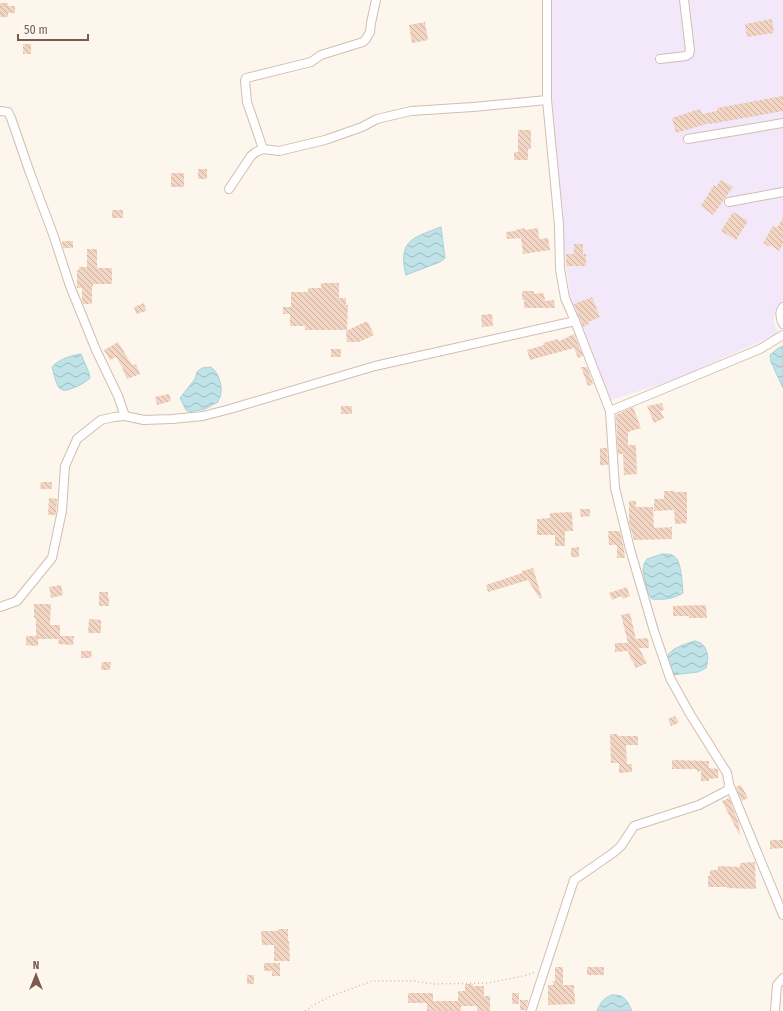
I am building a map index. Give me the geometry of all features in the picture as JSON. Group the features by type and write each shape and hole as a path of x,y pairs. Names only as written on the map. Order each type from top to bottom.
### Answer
{"street":[{"path":"263,150 247,102 246,78 311,62 321,55 363,42 370,32 376,0"},
{"path":"547,0 548,100 559,225 560,269 565,298 610,410 615,488 630,549 654,631 670,678 690,714 727,773 729,784 783,915"},
{"path":"660,60 686,56 689,54 690,50 686,0"},
{"path":"229,189 251,156 256,152 263,150 279,151 325,140 362,127 377,119 411,111 548,100"},
{"path":"0,111 8,112 11,118 70,286 96,350 118,396 125,416"},
{"path":"688,139 783,123"},
{"path":"729,202 783,192"},
{"path":"783,307 780,314 783,324"},
{"path":"0,607 17,601 52,558 62,511 65,466 77,439 101,420 125,416 144,420 203,416 230,410 375,366 575,322"},
{"path":"610,410 760,349 783,335"},
{"path":"531,1011 574,880 621,846 634,826 699,804 728,790 729,784"},
{"path":"775,1011 777,985 783,978"}],"path":[{"path":"305,1011 329,997 372,981 414,980 434,984 488,983 524,976 545,968"}],"shaded area":[{"path":"550,0 783,0 783,303 777,308 774,315 774,324 779,333 674,380 608,401 571,302 560,219 552,120"}],"water":[{"path":"441,227 445,258 440,262 406,275 404,266 404,251 408,243 418,236"},
{"path":"783,346 783,388 771,362 770,355"},
{"path":"81,354 90,378 75,387 65,390 61,389 57,384 52,367 65,358"},
{"path":"211,367 218,375 221,385 221,393 218,402 205,409 189,412 186,410 180,398 195,379 197,372 202,368"},
{"path":"662,554 672,555 678,561 681,572 683,593 668,599 652,599 648,593 645,581 643,570 644,564 647,559"},
{"path":"694,641 705,647 708,659 706,668 698,672 672,675 667,657 672,651"},
{"path":"611,995 624,998 632,1011 597,1011 602,1002"}],"building":[{"path":"0,3 8,3 8,6 15,6 15,13 8,13 8,17 0,17"},
{"path":"772,19 774,33 747,37 745,24"},
{"path":"425,22 428,40 412,43 409,25"},
{"path":"23,44 31,44 31,54 23,54"},
{"path":"783,96 783,111 710,123 676,133 672,118 700,109 702,114 717,111 717,108"},
{"path":"518,130 531,130 531,149 528,149 528,160 514,160 514,152 518,152"},
{"path":"198,169 207,169 207,179 198,179"},
{"path":"171,173 184,173 184,187 171,187"},
{"path":"721,180 733,187 713,215 701,206 714,185 716,187"},
{"path":"112,210 123,210 123,218 112,218"},
{"path":"733,212 748,221 736,240 721,231"},
{"path":"783,218 783,244 779,251 771,245 770,247 763,243 773,226 777,228"},
{"path":"525,228 525,230 538,228 539,239 548,238 550,250 523,254 521,238 507,239 506,232"},
{"path":"62,241 73,241 73,248 63,248"},
{"path":"574,244 583,244 583,254 586,254 586,266 566,266 566,254 574,254"},
{"path":"87,249 97,249 97,268 112,268 112,284 93,284 92,304 83,304 82,288 77,288 77,270 79,270 79,267 87,267"},
{"path":"321,283 339,283 339,298 346,298 346,305 348,305 347,330 305,330 305,326 290,326 290,314 283,314 283,307 291,307 291,292 308,292 308,288 321,288"},
{"path":"522,291 534,291 534,294 544,293 545,301 554,300 555,308 524,308"},
{"path":"592,297 600,317 588,322 589,324 583,327 574,304"},
{"path":"144,303 146,311 136,314 134,307"},
{"path":"492,314 493,326 482,327 481,315"},
{"path":"368,322 374,335 359,342 347,342 346,331"},
{"path":"574,334 583,356 578,358 574,348 530,360 527,350 544,345 543,343 558,339 559,341"},
{"path":"118,342 132,365 136,364 140,374 127,379 116,357 110,360 104,350"},
{"path":"331,349 341,349 341,357 331,357"},
{"path":"581,367 587,367 593,384 588,386"},
{"path":"169,394 171,401 157,405 155,397"},
{"path":"662,403 664,410 660,411 664,418 654,423 647,406"},
{"path":"341,406 352,406 352,414 341,414"},
{"path":"633,407 641,428 628,432 628,445 636,445 637,474 624,475 623,454 618,454 616,415"},
{"path":"600,448 607,448 608,465 600,465"},
{"path":"41,482 52,482 52,489 40,489"},
{"path":"664,491 687,492 687,523 675,524 674,510 654,511 654,499 664,499"},
{"path":"49,498 57,499 56,515 48,515"},
{"path":"629,501 636,501 636,507 653,507 654,528 672,527 672,539 634,540 629,523"},
{"path":"580,509 590,509 590,516 581,517"},
{"path":"572,512 573,531 565,531 565,546 555,546 555,535 537,535 537,519 550,518 550,513"},
{"path":"608,531 620,531 625,558 617,558 617,545 609,545"},
{"path":"579,547 579,557 571,557 571,548"},
{"path":"533,568 542,598 540,599 528,580 488,592 486,585"},
{"path":"61,585 63,595 51,598 49,587"},
{"path":"627,587 630,596 623,599 622,596 612,600 609,593"},
{"path":"99,592 108,592 109,606 99,606"},
{"path":"34,604 51,604 50,625 60,625 60,636 74,636 73,645 58,644 59,639 38,639 38,646 26,645 26,636 36,636"},
{"path":"706,605 707,618 673,616 673,606"},
{"path":"630,613 636,639 648,638 649,648 639,648 647,663 636,668 628,651 615,652 615,643 628,643 621,615"},
{"path":"89,619 101,620 101,633 88,633"},
{"path":"81,651 92,651 91,658 81,658"},
{"path":"102,662 111,662 110,670 101,670"},
{"path":"675,716 679,723 671,726 668,719"},
{"path":"610,734 618,734 618,736 638,736 638,745 626,745 627,764 632,764 632,772 619,773 619,763 611,763"},
{"path":"672,760 709,761 709,768 718,769 718,778 709,779 709,781 701,781 701,771 697,772 697,769 672,769"},
{"path":"741,785 748,798 742,801 736,787"},
{"path":"729,798 739,824 740,836 722,801"},
{"path":"770,840 783,840 783,848 770,849"},
{"path":"755,862 756,889 708,887 708,876 710,876 710,870 718,870 718,866 740,867 740,863"},
{"path":"278,929 288,929 290,961 274,961 274,945 262,945 261,931 278,931"},
{"path":"264,963 280,963 280,976 272,976 272,971 264,971"},
{"path":"555,967 563,967 563,985 574,985 575,1004 548,1005 548,985 553,985 553,981 555,981"},
{"path":"587,967 604,967 604,975 587,975"},
{"path":"247,975 254,975 254,984 247,984"},
{"path":"465,984 484,986 484,996 490,996 490,1011 477,1011 477,1006 461,1006 461,1011 427,1011 427,1003 408,1003 408,993 433,993 433,1001 458,1001 458,991 465,991"},
{"path":"512,993 519,993 519,1004 512,1004"},
{"path":"520,1000 528,1000 526,1010 520,1010"}]}
